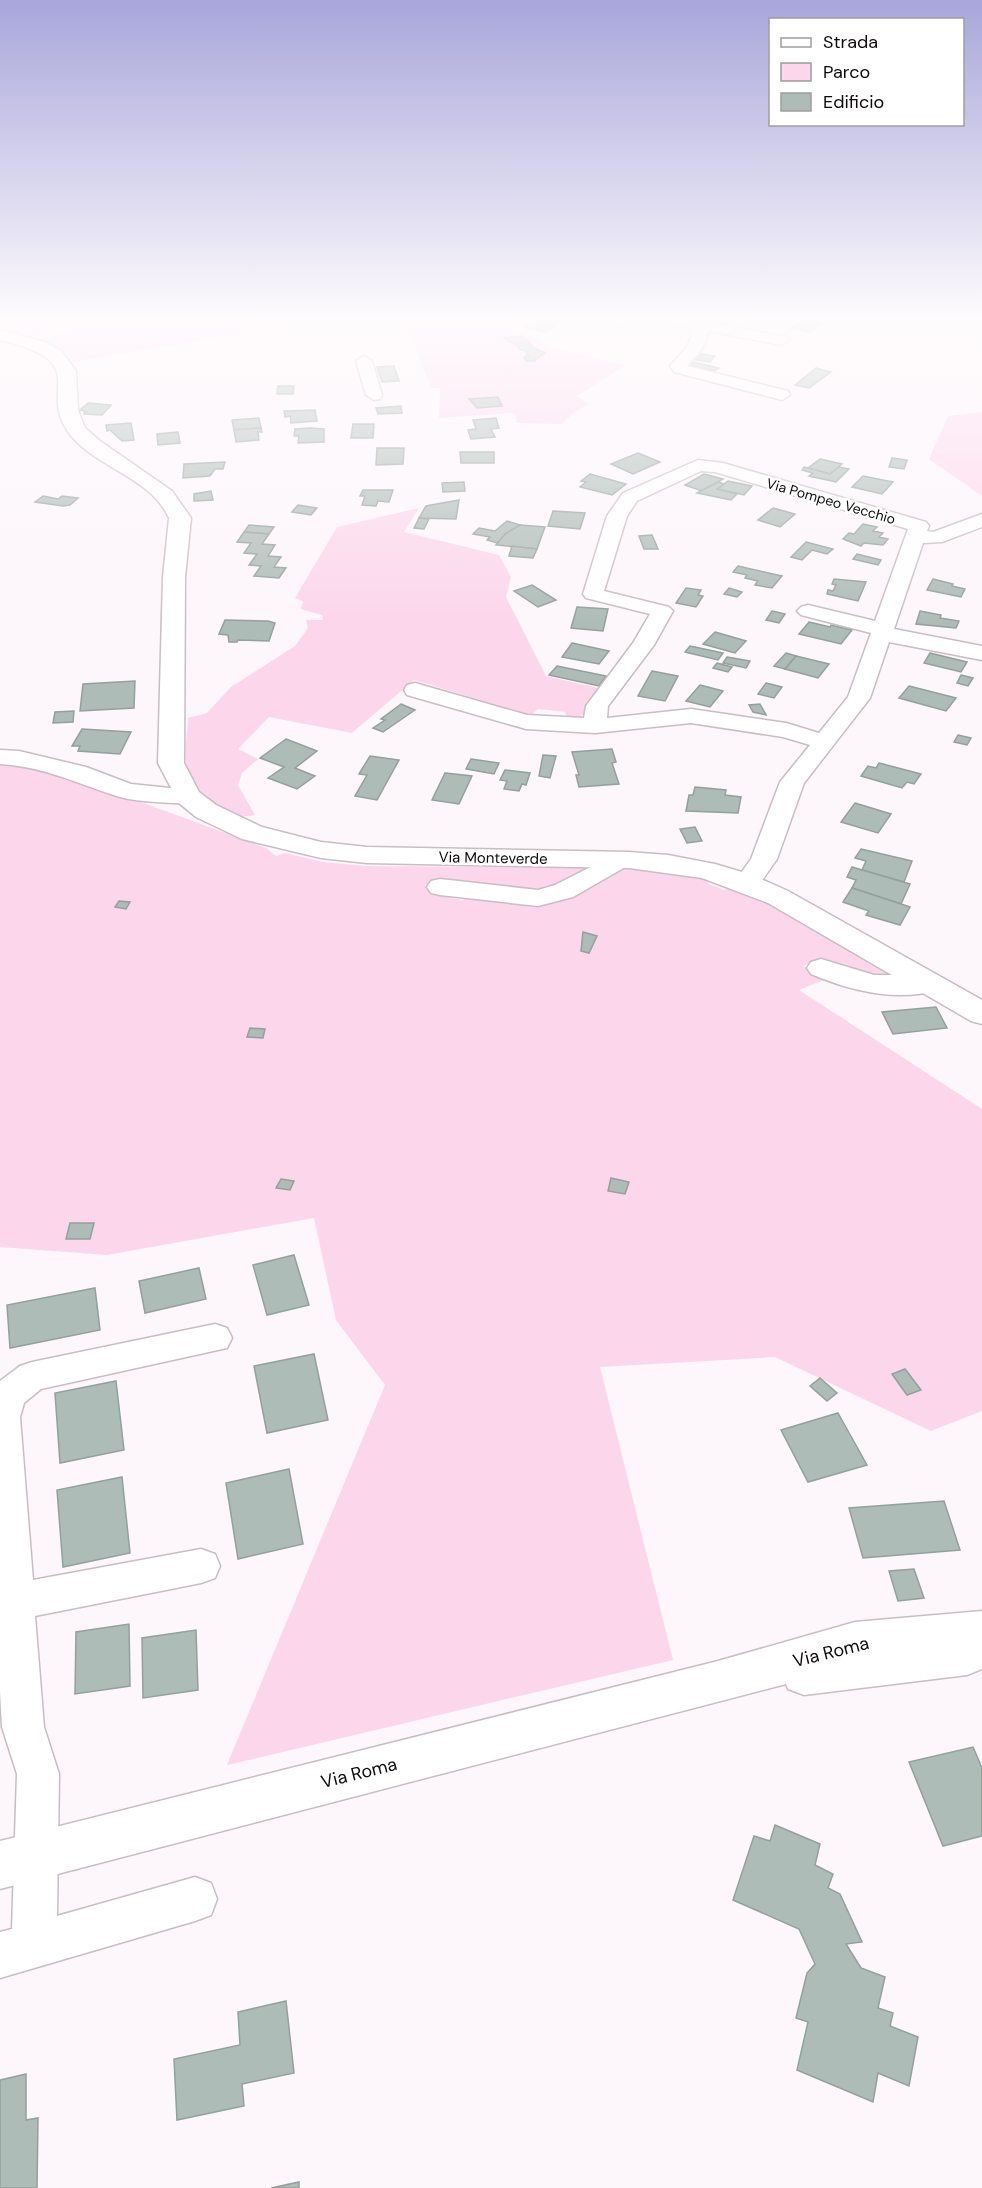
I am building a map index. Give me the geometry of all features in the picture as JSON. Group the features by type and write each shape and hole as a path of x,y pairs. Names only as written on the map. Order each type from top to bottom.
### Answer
{"street":[{"path":"71,419 71,424 92,446 163,494 177,509 180,518 174,577 171,763 189,797"},
{"name":"Via Pompeo Vecchio","path":"595,726 597,706 643,645 662,611 593,594 622,506 644,488 698,465 717,467 919,526 916,536"},
{"path":"982,520 935,538 916,536 860,698 792,782 756,887 982,1014"},
{"path":"808,611 884,632 982,653"},
{"path":"415,690 526,722 595,726 691,716 786,730 826,742"},
{"path":"0,757 19,758 78,772 127,791 189,797"},
{"name":"Via Monteverde","path":"189,797 206,811 252,833 321,850 367,855 672,862 702,868 756,887"},
{"path":"440,887 538,898 564,891 618,861"},
{"path":"821,968 855,982 892,987 929,984"},
{"path":"195,1899 17,1950 18,1859 38,1774 23,1727 2,1417 5,1401 14,1386 32,1376 215,1338"},
{"path":"14,1602 201,1566"},
{"name":"Via Roma","path":"18,1859 718,1682 855,1643 982,1631"},
{"name":"Via Roma","path":"718,1682 982,1653"}],"green space":[{"path":"516,419 567,419 562,424 517,423"},
{"path":"947,419 982,419 982,496 929,459"},
{"path":"419,508 404,532 499,555 511,577 506,597 546,676 603,689 592,705 580,717 568,720 565,712 538,709 531,715 414,680 352,733 269,717 238,749 258,759 242,773 238,785 255,815 237,818 212,802 198,788 188,771 186,745 188,718 207,713 231,687 295,646 308,628 306,620 323,620 322,615 301,609 303,601 295,598 337,527"},
{"path":"0,760 14,761 130,798 266,848 276,856 285,853 323,862 366,866 596,868 546,891 435,881 425,885 428,891 453,893 451,898 463,900 466,896 583,891 624,868 678,872 705,878 709,884 725,890 728,885 759,898 898,975 859,974 841,968 823,958 803,966 826,979 799,990 982,1109 982,1411 931,1431 775,1357 600,1367 673,1660 227,1765 385,1385 336,1320 314,1218 107,1255 0,1247"}],"building":[{"path":"259,419 261,428 234,430 232,420"},
{"path":"290,419 317,419 317,421 291,423"},
{"path":"496,419 499,428 491,429 495,437 471,439 468,430 476,429 473,420"},
{"path":"131,423 134,440 122,441 110,430 107,431 106,425"},
{"path":"353,424 374,424 373,438 351,438"},
{"path":"261,428 262,432 258,432 259,440 236,442 234,430"},
{"path":"295,429 324,429 324,442 298,443 299,436 294,436"},
{"path":"178,432 180,443 158,445 157,434"},
{"path":"377,448 404,448 403,464 376,465"},
{"path":"460,452 494,452 494,463 461,463"},
{"path":"638,453 660,462 633,474 611,464"},
{"path":"892,458 907,460 904,469 889,467"},
{"path":"820,459 842,464 830,474 808,468"},
{"path":"225,462 223,469 215,469 210,476 183,478 184,464"},
{"path":"804,467 830,474 839,467 849,469 836,482 809,476 813,473 802,470"},
{"path":"590,474 626,484 612,495 580,487 586,482 581,481"},
{"path":"704,474 723,479 702,491 685,485"},
{"path":"863,476 893,482 882,494 852,487"},
{"path":"728,481 752,486 744,495 717,489"},
{"path":"464,482 465,491 443,492 442,483"},
{"path":"718,482 724,484 717,489 737,494 731,500 697,493"},
{"path":"363,490 393,490 389,502 378,501 376,506 362,505 365,496 360,496"},
{"path":"211,491 213,500 194,501 194,494"},
{"path":"43,496 58,499 62,496 78,498 70,505 63,506 35,502"},
{"path":"459,500 456,519 419,518 426,506"},
{"path":"298,505 317,508 311,515 292,512"},
{"path":"773,508 795,514 780,527 758,520"},
{"path":"553,511 585,513 580,529 548,526"},
{"path":"419,518 429,519 424,529 414,528"},
{"path":"507,521 520,525 497,543 487,540 490,537 473,534 479,528 495,531"},
{"path":"863,524 877,527 873,531 883,533 879,537 888,539 883,545 864,543 861,546 843,539 849,533 854,534"},
{"path":"249,525 274,527 269,534 244,532"},
{"path":"520,525 545,527 537,549 496,545 505,534"},
{"path":"244,532 269,534 262,544 275,545 268,556 281,557 274,567 286,568 279,578 254,576 261,566 249,565 257,554 244,553 251,543 237,542"},
{"path":"652,535 658,549 644,549 639,536"},
{"path":"806,542 833,549 827,554 812,550 802,560 791,557"},
{"path":"512,546 537,549 533,558 509,556"},
{"path":"857,554 881,560 878,565 853,559"},
{"path":"738,566 782,576 772,588 755,585 758,581 745,578 747,575 733,572"},
{"path":"834,579 866,582 858,601 827,594 828,590 833,591 836,585 832,584"},
{"path":"933,579 965,589 961,597 927,590"},
{"path":"532,585 556,600 538,607 514,591"},
{"path":"686,588 701,590 698,595 703,596 696,607 676,603"},
{"path":"729,588 742,592 737,597 724,594"},
{"path":"577,607 608,609 603,631 571,628"},
{"path":"772,611 785,614 779,623 766,620"},
{"path":"920,611 941,615 940,618 959,621 956,628 916,624"},
{"path":"225,620 275,623 269,641 229,642 228,635 219,634"},
{"path":"809,622 852,630 841,644 799,634"},
{"path":"715,632 746,641 735,653 703,644"},
{"path":"572,643 609,651 599,664 562,657"},
{"path":"690,646 723,653 718,660 685,652"},
{"path":"786,653 796,656 785,669 774,666"},
{"path":"930,653 967,662 961,672 924,663"},
{"path":"796,656 829,664 818,678 785,669"},
{"path":"727,657 750,661 746,668 723,663"},
{"path":"717,663 732,667 728,672 713,668"},
{"path":"557,666 606,676 599,686 549,675"},
{"path":"652,671 678,676 665,701 638,696"},
{"path":"961,675 973,678 968,686 957,683"},
{"path":"135,681 134,708 80,711 83,684"},
{"path":"766,683 782,687 774,698 758,694"},
{"path":"700,685 723,691 710,707 686,701"},
{"path":"909,686 956,698 946,711 899,698"},
{"path":"401,704 415,710 383,732 373,728 385,720 381,719"},
{"path":"760,704 766,715 753,712 749,705"},
{"path":"74,711 73,722 53,723 55,712"},
{"path":"82,729 131,732 120,754 78,751 80,746 72,746"},
{"path":"958,735 971,738 967,745 954,742"},
{"path":"286,739 317,751 295,768 315,776 297,789 268,778 284,767 260,758"},
{"path":"612,749 616,762 612,763 619,784 579,787 576,775 579,775 572,752"},
{"path":"543,755 556,756 550,778 539,776"},
{"path":"370,756 399,760 377,800 355,796 367,775 359,774"},
{"path":"471,759 499,763 494,774 466,769"},
{"path":"879,763 921,774 914,784 907,782 902,788 861,776 868,766 876,768"},
{"path":"505,770 530,773 526,785 522,784 519,791 504,789 507,781 500,780"},
{"path":"445,773 472,776 459,804 432,800"},
{"path":"695,787 726,790 725,795 741,797 738,813 686,811 689,795 693,795"},
{"path":"855,803 891,814 878,833 841,822"},
{"path":"695,827 702,841 687,843 680,829"},
{"path":"861,849 912,861 904,882 862,870 866,861 855,858"},
{"path":"852,867 910,884 901,904 852,888 856,880 847,877"},
{"path":"852,888 910,907 900,925 866,915 869,911 843,902"},
{"path":"119,901 130,902 126,909 115,907"},
{"path":"583,932 597,936 589,953 581,951"},
{"path":"936,1007 947,1028 893,1034 882,1012"},
{"path":"250,1028 265,1029 263,1038 247,1037"},
{"path":"611,1178 629,1182 625,1194 608,1191"},
{"path":"281,1179 294,1181 290,1190 276,1188"},
{"path":"70,1223 94,1223 90,1239 66,1239"},
{"path":"294,1255 309,1305 267,1315 253,1265"},
{"path":"199,1268 206,1299 145,1313 139,1281"},
{"path":"95,1288 100,1330 10,1348 7,1305"},
{"path":"314,1354 328,1420 267,1433 254,1366"},
{"path":"905,1369 921,1390 907,1395 892,1374"},
{"path":"820,1378 837,1393 827,1401 810,1386"},
{"path":"116,1381 124,1450 60,1463 55,1393"},
{"path":"838,1413 867,1465 808,1482 781,1430"},
{"path":"289,1469 303,1544 238,1559 226,1483"},
{"path":"122,1477 130,1553 63,1567 57,1490"},
{"path":"944,1501 960,1550 863,1558 849,1508"},
{"path":"914,1569 924,1598 898,1601 889,1571"},
{"path":"129,1624 130,1686 75,1694 76,1632"},
{"path":"196,1630 198,1690 143,1698 142,1638"},
{"path":"973,1747 982,1768 982,1836 943,1846 909,1762"},
{"path":"775,1825 820,1844 815,1865 833,1874 828,1888 840,1894 862,1942 846,1944 861,1968 885,1977 878,2008 893,2013 890,2026 918,2037 909,2086 878,2073 873,2102 797,2070 808,2022 796,2018 807,1973 815,1964 799,1929 733,1900 754,1836 770,1841"},
{"path":"286,2001 294,2073 242,2084 244,2106 177,2120 174,2059 240,2045 238,2012"},
{"path":"26,2074 26,2120 38,2118 37,2188 0,2188 0,2080"},
{"path":"299,2182 299,2188 271,2188"}]}
